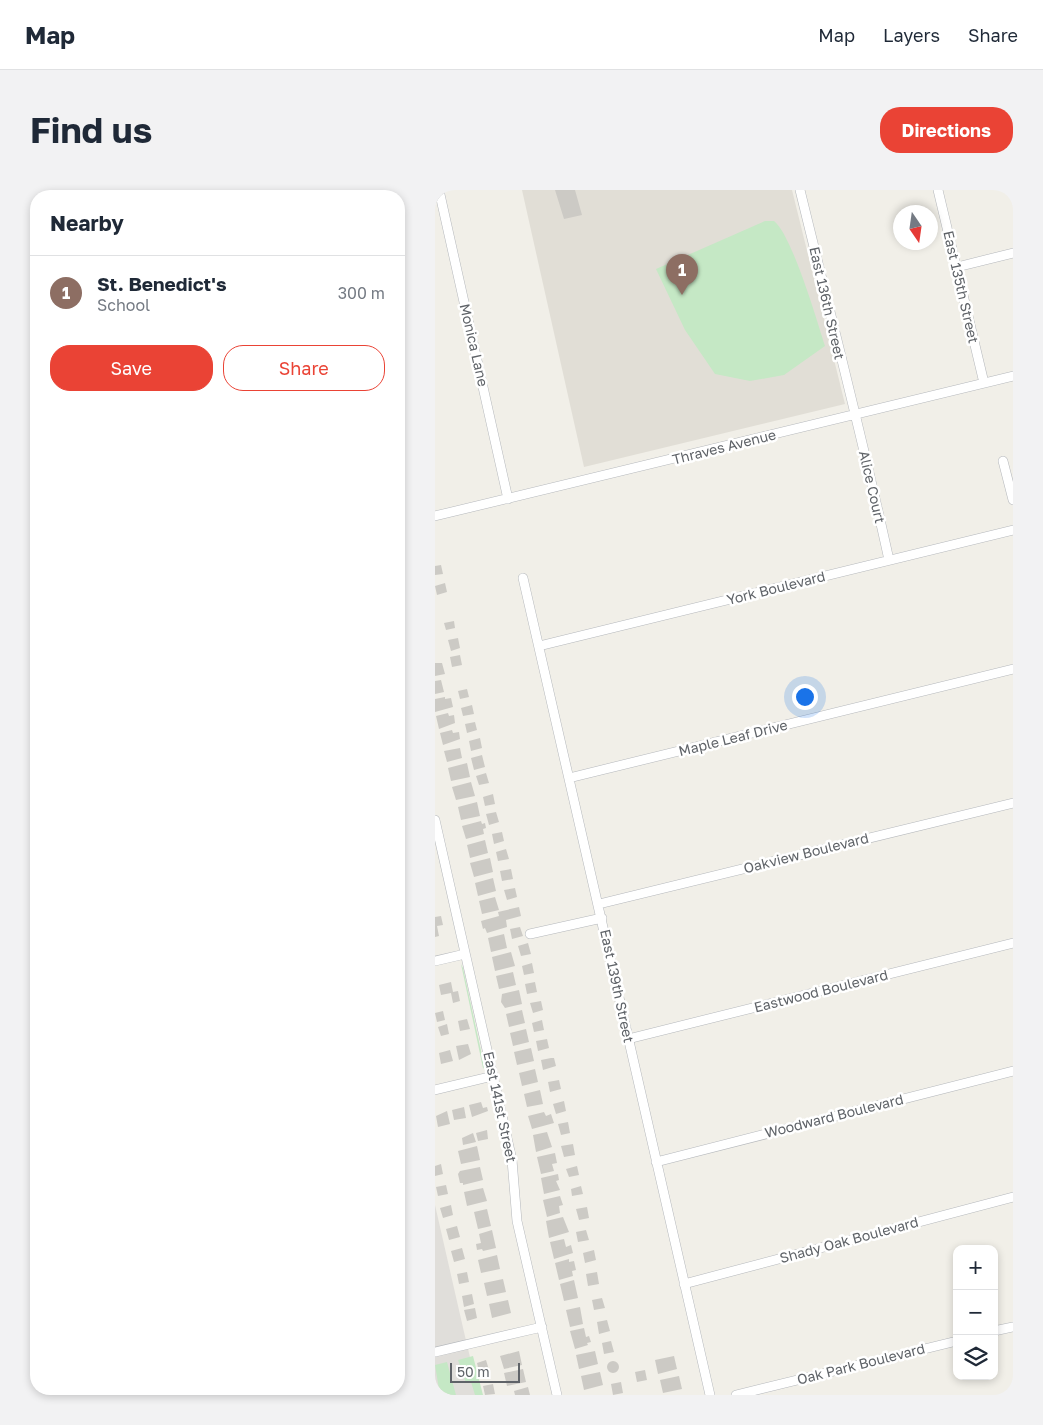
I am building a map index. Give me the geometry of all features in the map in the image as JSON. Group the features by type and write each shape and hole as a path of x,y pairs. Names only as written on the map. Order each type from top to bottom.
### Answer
{"street":[{"name":"Monica Lane","path":"439,190 508,499"},
{"name":"East 136th Street","path":"800,190 855,415"},
{"name":"East 135th Street","path":"939,190 984,383"},
{"path":"957,267 1013,253"},
{"name":"Thraves Avenue","path":"435,516 1013,376"},
{"name":"Alice Court","path":"855,415 876,496 889,560"},
{"path":"1003,462 1013,500"},
{"name":"York Boulevard","path":"539,646 1013,530"},
{"name":"East 139th Street","path":"523,578 710,1395"},
{"name":"Maple Leaf Drive","path":"569,778 1013,669"},
{"name":"Oakview Boulevard","path":"599,904 1013,802"},
{"name":"East 141st Street","path":"435,820 512,1160 517,1221 557,1395"},
{"path":"530,934 602,918"},
{"name":"Eastwood Boulevard","path":"628,1039 1013,943"},
{"path":"435,961 465,954"},
{"name":"Woodward Boulevard","path":"656,1162 1013,1071"},
{"path":"435,1090 493,1076"},
{"name":"Shady Oak Boulevard","path":"684,1284 1013,1197"},
{"path":"435,1352 541,1327"},
{"path":"998,1330 1013,1327"},
{"name":"Oak Park Boulevard","path":"736,1395 953,1341"}],"shaded area":[{"path":"522,190 792,190 845,404 584,467"},
{"path":"435,1205 464,1332 479,1395 435,1395"}],"green space":[{"path":"765,221 774,221 781,229 788,243 803,279 825,346 784,375 750,381 715,374 685,330 656,269"},
{"path":"461,964 463,968 485,1069 483,1068"},
{"path":"473,1356 483,1395 475,1395 471,1382 466,1383 458,1360"},
{"path":"447,1362 456,1395 440,1395 435,1365"}],"building":[{"path":"555,190 575,190 582,215 564,219"},
{"path":"441,565 443,574 435,575 435,566"},
{"path":"445,583 447,592 437,595 435,586"},
{"path":"454,621 455,628 446,630 444,623"},
{"path":"458,638 460,648 451,651 448,640"},
{"path":"460,655 462,665 452,667 450,657"},
{"path":"435,663 442,663 445,674 435,676"},
{"path":"441,680 444,692 435,694 435,681"},
{"path":"467,689 469,697 460,699 458,691"},
{"path":"445,697 445,699 451,698 453,707 435,712 435,699"},
{"path":"472,705 474,714 463,716 461,708"},
{"path":"448,713 449,716 454,715 455,723 439,729 436,716"},
{"path":"475,722 477,730 467,733 465,724"},
{"path":"452,730 453,733 459,732 460,739 443,745 440,733"},
{"path":"480,738 482,748 471,751 469,741"},
{"path":"460,748 462,758 447,762 444,751"},
{"path":"482,755 485,767 474,770 471,758"},
{"path":"467,763 470,777 451,781 448,768"},
{"path":"486,773 489,783 479,785 476,776"},
{"path":"471,782 475,796 456,800 452,787"},
{"path":"493,794 495,804 485,806 483,797"},
{"path":"477,802 480,816 461,820 458,807"},
{"path":"496,812 499,822 489,825 486,814"},
{"path":"481,821 482,824 485,823 484,834 466,839 462,826"},
{"path":"502,832 504,841 494,844 492,834"},
{"path":"485,840 488,853 470,858 467,845"},
{"path":"506,849 509,859 498,861 496,852"},
{"path":"490,858 493,872 474,877 470,863"},
{"path":"511,869 513,879 502,881 500,871"},
{"path":"493,878 496,891 478,896 475,883"},
{"path":"515,888 517,897 507,900 504,890"},
{"path":"495,897 499,910 482,914 479,901"},
{"path":"519,907 521,916 506,920 507,927 487,933 485,928 483,929 481,921 499,916 498,912"},
{"path":"441,916 443,925 437,926 439,936 435,937 435,917"},
{"path":"520,927 523,936 512,939 510,929"},
{"path":"504,934 507,948 491,952 488,938"},
{"path":"528,943 531,954 521,956 518,946"},
{"path":"511,952 515,966 495,971 492,957"},
{"path":"532,963 534,973 524,975 522,966"},
{"path":"513,972 516,985 499,989 496,976"},
{"path":"451,982 453,992 458,991 460,1001 453,1003 451,993 441,995 439,985"},
{"path":"535,982 537,992 527,994 525,984"},
{"path":"519,990 522,1004 505,1008 501,1002 502,994"},
{"path":"541,1001 543,1010 533,1013 530,1003"},
{"path":"522,1010 525,1023 509,1027 506,1014"},
{"path":"443,1011 445,1020 437,1022 435,1013"},
{"path":"467,1019 470,1029 460,1031 458,1021"},
{"path":"542,1020 544,1030 534,1032 532,1023"},
{"path":"447,1024 449,1034 441,1036 438,1027"},
{"path":"526,1029 529,1042 513,1046 510,1033"},
{"path":"547,1039 549,1048 538,1051 536,1041"},
{"path":"468,1044 471,1054 459,1060 456,1046"},
{"path":"531,1048 534,1061 517,1065 514,1052"},
{"path":"450,1050 453,1061 441,1064 439,1053"},
{"path":"554,1058 556,1066 543,1070 541,1060"},
{"path":"535,1069 538,1082 522,1086 519,1073"},
{"path":"559,1080 561,1089 550,1092 548,1082"},
{"path":"540,1090 543,1104 527,1107 524,1094"},
{"path":"564,1101 566,1111 556,1114 553,1104"},
{"path":"481,1102 483,1108 487,1107 488,1111 472,1117 469,1105"},
{"path":"464,1107 466,1118 454,1120 452,1110"},
{"path":"447,1111 450,1124 438,1127 436,1116"},
{"path":"544,1112 546,1116 551,1114 554,1123 532,1129 528,1116"},
{"path":"568,1122 570,1133 561,1135 558,1124"},
{"path":"487,1130 488,1139 478,1141 476,1133"},
{"path":"547,1132 552,1147 536,1152 533,1135"},
{"path":"473,1133 476,1142 463,1145 462,1138"},
{"path":"573,1144 575,1155 564,1157 561,1146"},
{"path":"477,1146 480,1160 461,1164 458,1151"},
{"path":"555,1153 557,1163 552,1164 554,1171 541,1174 537,1157"},
{"path":"441,1164 443,1174 435,1176 435,1166"},
{"path":"577,1166 579,1175 569,1177 566,1169"},
{"path":"480,1167 483,1180 463,1185 463,1183 460,1183 458,1174 460,1171"},
{"path":"558,1174 559,1180 556,1181 560,1190 544,1194 541,1178"},
{"path":"446,1185 448,1194 438,1196 436,1187"},
{"path":"581,1186 583,1194 572,1196 571,1189"},
{"path":"483,1188 487,1201 467,1206 464,1192"},
{"path":"560,1196 563,1205 559,1206 560,1213 547,1217 543,1200"},
{"path":"451,1205 453,1215 443,1218 440,1208"},
{"path":"587,1207 589,1218 579,1220 576,1209"},
{"path":"487,1209 491,1226 478,1229 474,1212"},
{"path":"563,1217 569,1232 549,1238 546,1221"},
{"path":"457,1226 460,1237 449,1240 446,1229"},
{"path":"492,1230 496,1248 483,1251 482,1249 477,1250 476,1244 481,1243 479,1234"},
{"path":"586,1230 589,1240 578,1242 576,1232"},
{"path":"564,1239 566,1247 571,1245 573,1253 554,1259 550,1242"},
{"path":"462,1248 465,1259 454,1262 451,1251"},
{"path":"594,1250 596,1260 585,1263 583,1253"},
{"path":"497,1255 500,1269 481,1273 478,1260"},
{"path":"569,1259 569,1262 574,1261 576,1270 572,1271 573,1276 559,1280 555,1263"},
{"path":"467,1272 469,1282 459,1284 457,1274"},
{"path":"597,1272 599,1284 588,1286 586,1274"},
{"path":"503,1279 506,1292 487,1296 484,1283"},
{"path":"574,1280 578,1298 564,1301 560,1284"},
{"path":"472,1294 474,1304 464,1307 462,1296"},
{"path":"602,1298 605,1308 594,1310 592,1300"},
{"path":"508,1300 511,1313 492,1318 489,1304"},
{"path":"580,1307 583,1324 570,1327 566,1310"},
{"path":"475,1308 477,1318 467,1321 464,1310"},
{"path":"607,1320 610,1331 599,1334 597,1322"},
{"path":"584,1328 586,1337 589,1336 591,1342 587,1343 588,1345 575,1349 570,1331"},
{"path":"611,1341 614,1352 604,1354 602,1343"},
{"path":"519,1351 522,1365 504,1369 500,1356"},
{"path":"595,1351 598,1364 579,1369 576,1355"},
{"path":"674,1356 677,1369 658,1374 655,1360"},
{"path":"486,1360 489,1370 479,1372 477,1363"},
{"path":"611,1361 615,1361 619,1367 615,1373 611,1373 607,1369 607,1365"},
{"path":"523,1369 526,1382 507,1386 504,1373"},
{"path":"645,1370 647,1380 637,1382 635,1372"},
{"path":"600,1372 603,1385 584,1390 581,1376"},
{"path":"679,1376 682,1389 663,1393 660,1380"},
{"path":"621,1382 623,1393 613,1395 611,1384"},
{"path":"493,1384 495,1394 485,1395 483,1386"},
{"path":"528,1387 530,1395 515,1395 514,1391"}],"place":[{"name":"St. Benedict's","path":"682,295"}]}
